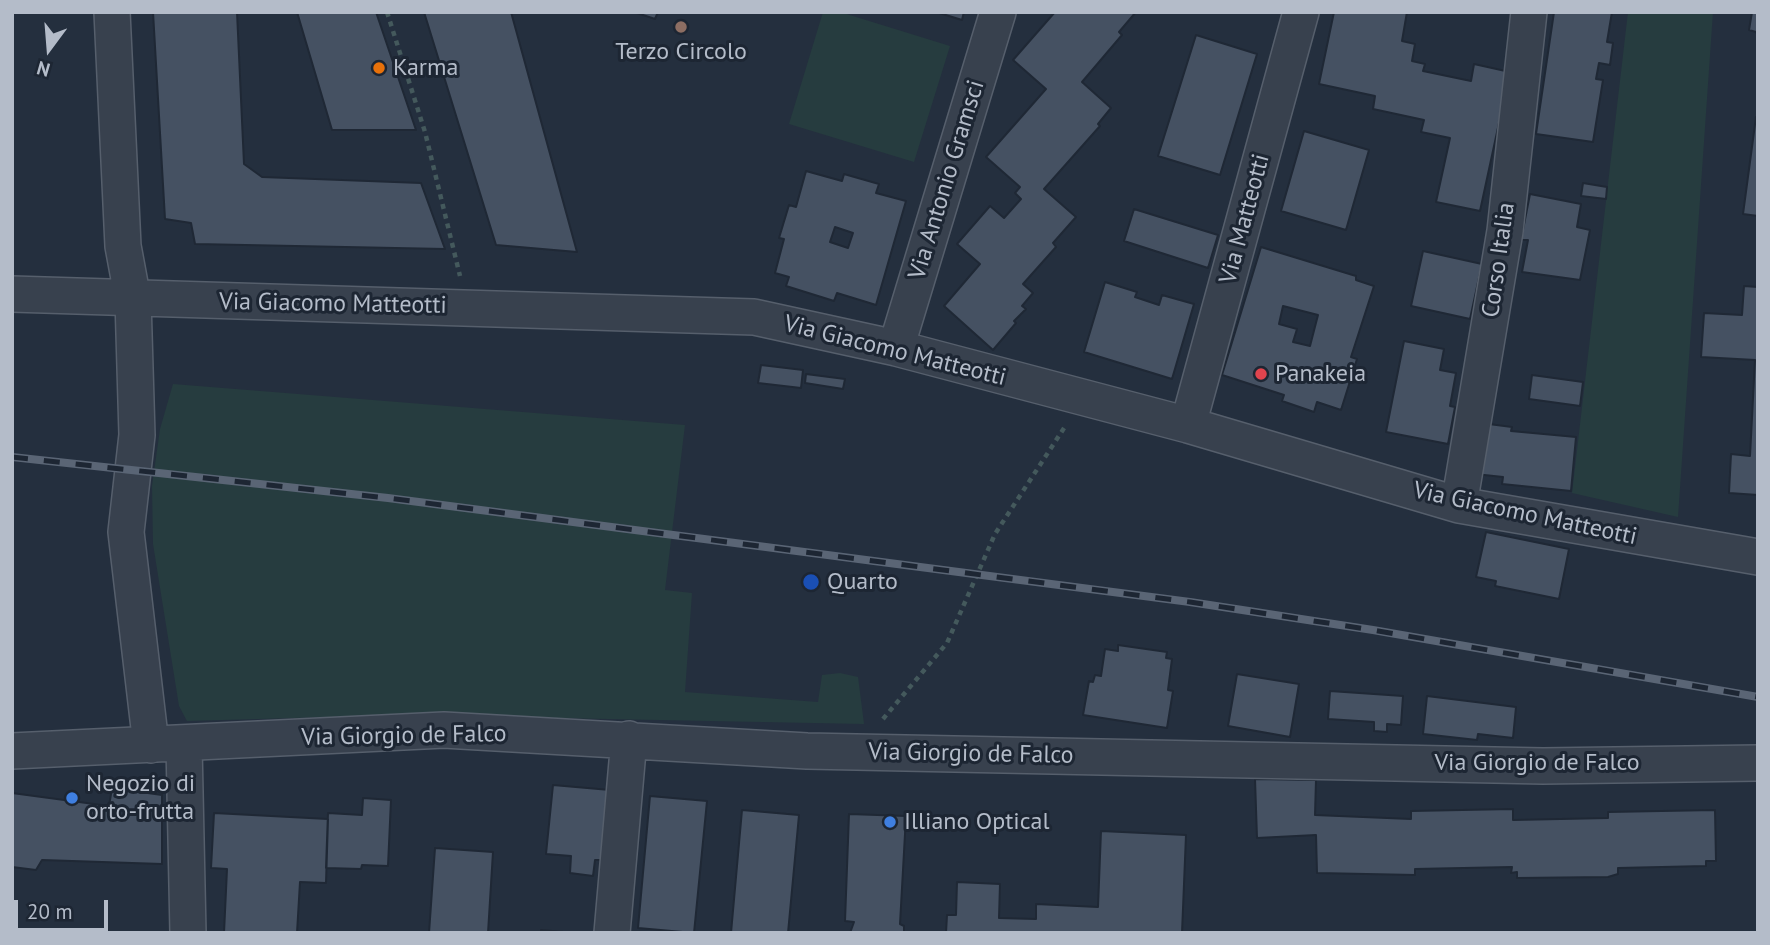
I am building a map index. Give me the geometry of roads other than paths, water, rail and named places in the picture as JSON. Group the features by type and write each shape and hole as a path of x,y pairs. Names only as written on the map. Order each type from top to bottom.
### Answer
{"street":[{"path":"112,12 122,246 133,300 137,435 126,532 168,745 188,933"},
{"name":"Via Antonio Gramsci","path":"896,348 998,12"},
{"name":"Via Matteotti","path":"1188,425 1301,12"},
{"name":"Corso Italia","path":"1460,505 1505,231 1529,12"},
{"name":"Via Giacomo Matteotti","path":"12,294 133,300 468,307 754,317 896,348 1188,425 1460,505 1758,557"},
{"name":"Via Giorgio de Falco","path":"12,751 444,730 807,751 1543,766 1758,763"},
{"path":"612,933 629,739"}],"railway":[{"path":"12,457 388,498 1190,602 1373,630 1758,697"}],"place":[{"name":"Terzo Circolo","path":"681,27"},
{"name":"Karma","path":"379,68"},
{"name":"Panakeia","path":"1261,374"},
{"name":"Quarto","path":"811,582"},
{"name":"Negozio di orto-frutta","path":"72,798"},
{"name":"Illiano Optical","path":"890,822"}]}
